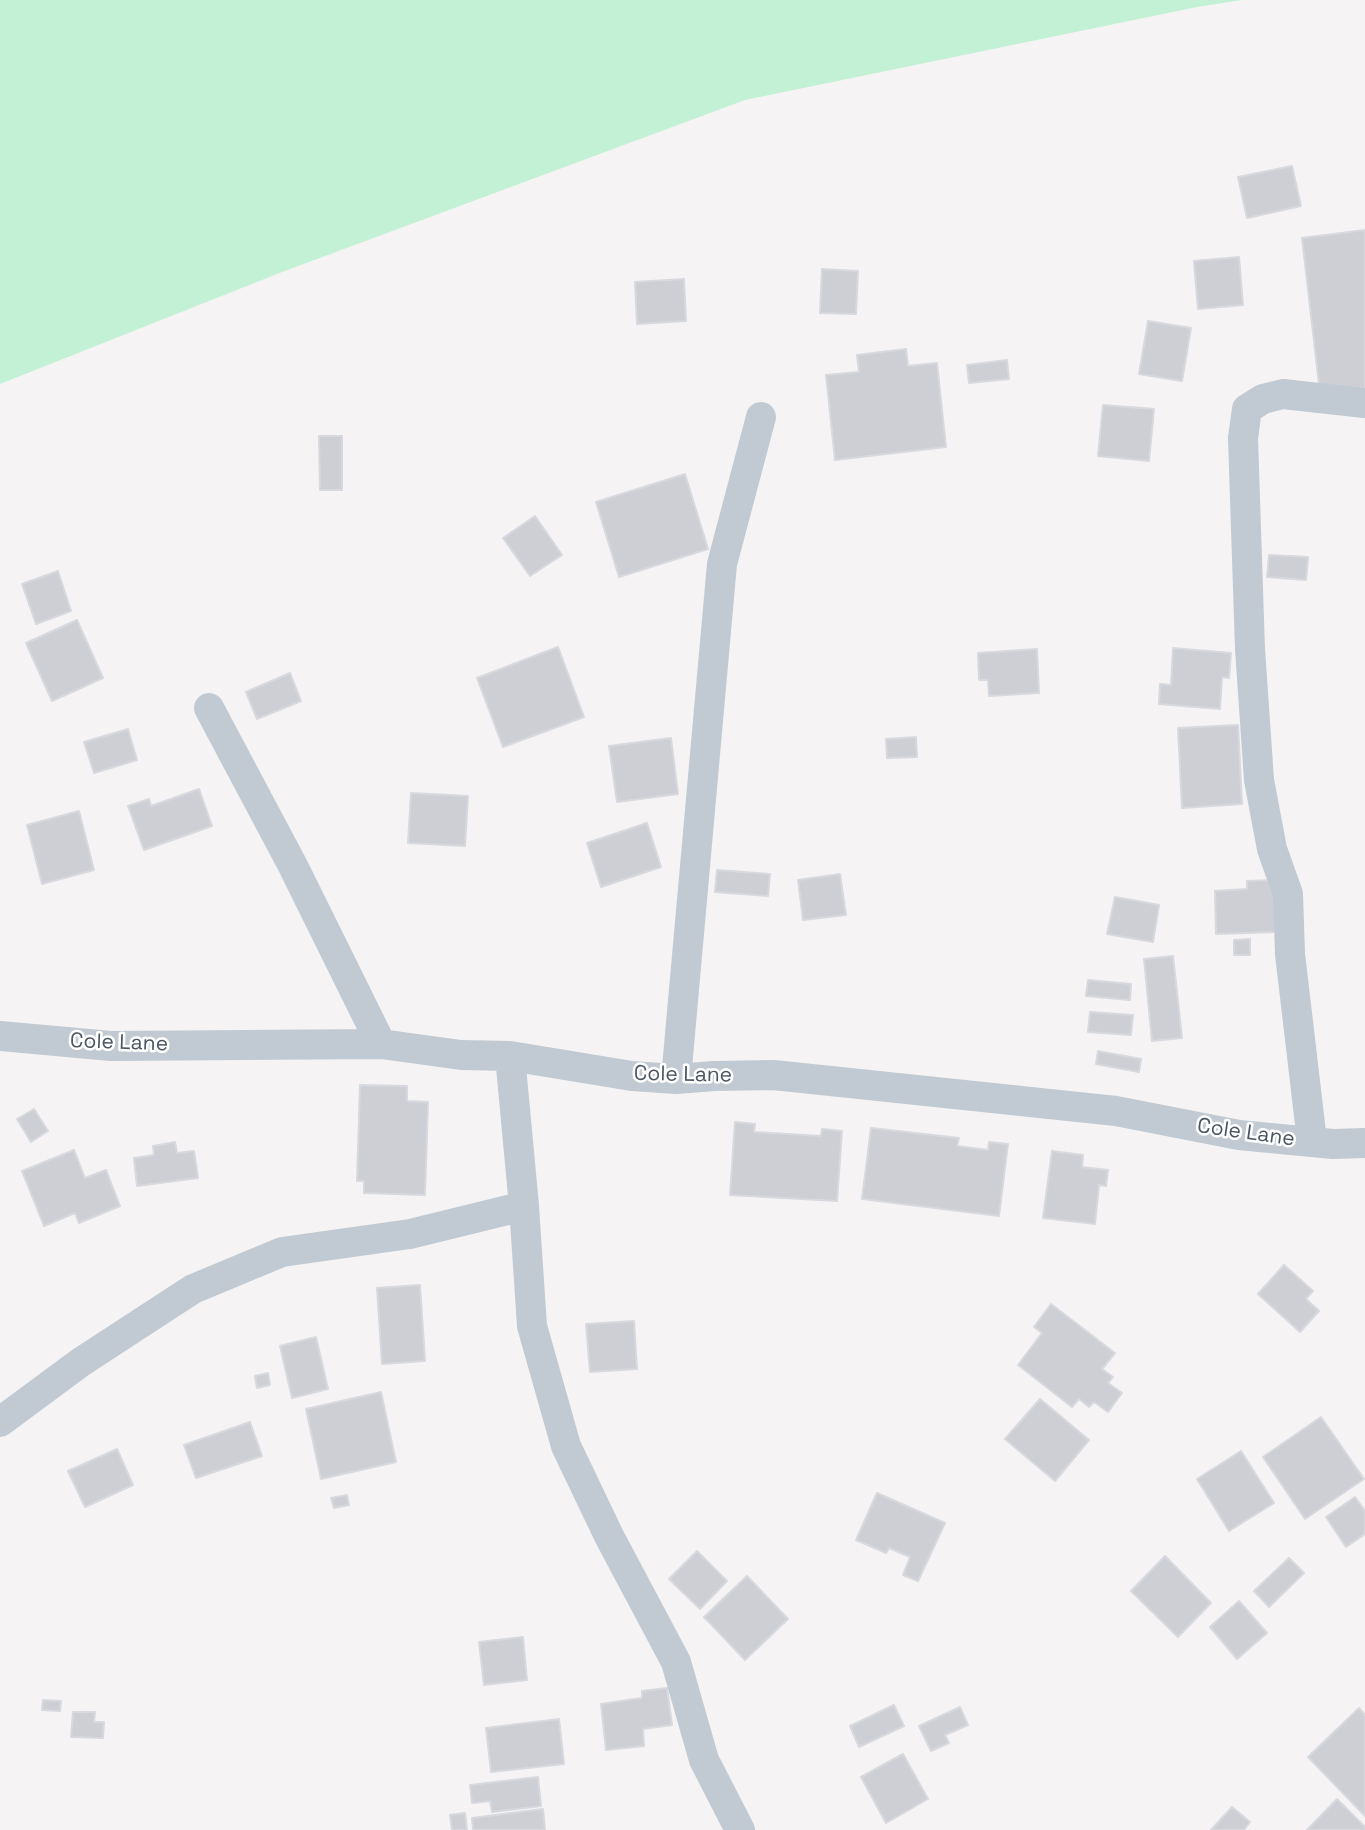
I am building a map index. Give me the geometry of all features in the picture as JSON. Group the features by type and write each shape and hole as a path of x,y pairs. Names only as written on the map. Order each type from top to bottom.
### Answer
{"street":[{"path":"1312,1141 1290,954 1288,894 1272,849 1259,780 1250,649 1243,439 1247,409 1263,399 1283,394 1365,403"},
{"path":"676,1079 722,564 761,417"},
{"path":"209,708 293,866 381,1044"},
{"name":"Cole Lane","path":"0,1036 111,1046 381,1044 461,1055 510,1056 632,1076 676,1079 773,1076 1116,1111 1239,1135 1362,1147"},
{"path":"510,1056 532,1326 566,1446 609,1536 676,1662 704,1760 740,1830"},
{"path":"0,1422 81,1362 193,1289 282,1252 410,1234 524,1206"}],"green space":[{"path":"0,0 1242,0 745,100 282,272 0,384"}],"building":[{"path":"1292,166 1301,206 1247,218 1238,177"},
{"path":"1365,230 1365,388 1320,393 1302,238"},
{"path":"1239,257 1243,305 1198,309 1194,261"},
{"path":"822,269 858,271 856,314 820,313"},
{"path":"684,279 686,321 637,324 635,282"},
{"path":"1148,321 1191,328 1182,381 1139,374"},
{"path":"906,349 908,366 937,363 946,447 835,460 826,375 859,372 857,355"},
{"path":"1007,360 1009,379 969,383 967,365"},
{"path":"1103,405 1154,409 1149,461 1098,456"},
{"path":"319,436 342,436 342,490 320,490"},
{"path":"685,474 708,549 619,577 596,502"},
{"path":"535,516 562,555 530,576 503,538"},
{"path":"1269,555 1308,557 1306,580 1267,577"},
{"path":"58,571 71,611 36,624 22,584"},
{"path":"77,620 103,678 52,701 26,643"},
{"path":"558,647 584,717 503,747 477,678"},
{"path":"1173,648 1231,653 1229,678 1222,677 1220,709 1159,704 1160,684 1171,685"},
{"path":"1037,649 1039,693 989,696 988,680 979,680 978,653"},
{"path":"290,673 301,701 257,719 246,692"},
{"path":"1238,725 1242,804 1182,808 1178,728"},
{"path":"128,729 137,760 94,773 84,742"},
{"path":"916,737 917,757 887,758 886,739"},
{"path":"671,738 678,794 617,802 609,746"},
{"path":"199,789 212,826 144,850 128,806 149,799 151,806"},
{"path":"411,793 468,796 465,846 408,843"},
{"path":"79,811 94,870 42,884 27,825"},
{"path":"647,823 661,867 601,887 587,843"},
{"path":"717,870 770,874 768,896 715,892"},
{"path":"840,874 846,915 803,920 798,880"},
{"path":"1277,880 1278,932 1216,934 1215,891 1247,889 1247,881"},
{"path":"1115,897 1159,905 1153,942 1107,934"},
{"path":"1250,939 1250,955 1234,955 1234,940"},
{"path":"1173,956 1182,1038 1152,1041 1144,959"},
{"path":"1088,980 1131,984 1130,1000 1086,996"},
{"path":"1090,1012 1133,1015 1131,1035 1088,1032"},
{"path":"1098,1051 1141,1059 1139,1072 1096,1064"},
{"path":"360,1085 407,1086 407,1101 428,1102 425,1195 364,1193 364,1181 357,1181"},
{"path":"34,1109 48,1131 31,1142 17,1119"},
{"path":"735,1122 755,1124 754,1132 821,1136 822,1129 842,1131 837,1201 730,1195"},
{"path":"871,1128 959,1138 957,1146 988,1150 989,1142 1008,1144 999,1216 862,1199"},
{"path":"175,1142 177,1153 194,1151 198,1178 137,1186 134,1158 154,1155 153,1146"},
{"path":"74,1150 85,1178 106,1170 120,1206 79,1223 75,1213 44,1226 22,1171"},
{"path":"1052,1151 1083,1155 1082,1167 1108,1170 1106,1186 1099,1185 1095,1224 1043,1218"},
{"path":"1284,1265 1313,1291 1306,1299 1319,1311 1300,1332 1258,1294"},
{"path":"420,1285 425,1361 382,1364 377,1288"},
{"path":"1051,1304 1115,1353 1102,1369 1113,1377 1108,1383 1122,1393 1108,1412 1094,1402 1089,1407 1079,1399 1072,1407 1018,1365 1042,1333 1034,1327"},
{"path":"634,1321 637,1369 590,1372 586,1324"},
{"path":"316,1337 328,1389 292,1398 280,1346"},
{"path":"268,1373 270,1385 257,1388 255,1376"},
{"path":"381,1392 396,1462 321,1479 306,1409"},
{"path":"1040,1399 1089,1440 1055,1481 1005,1439"},
{"path":"1321,1417 1364,1479 1305,1519 1263,1457"},
{"path":"250,1422 262,1456 196,1478 184,1445"},
{"path":"117,1449 133,1485 85,1507 68,1471"},
{"path":"1241,1451 1274,1503 1229,1531 1197,1479"},
{"path":"877,1493 945,1523 918,1581 903,1575 910,1557 889,1548 886,1553 856,1540"},
{"path":"347,1495 349,1505 334,1508 331,1498"},
{"path":"1355,1497 1365,1511 1365,1534 1346,1547 1326,1517"},
{"path":"697,1551 727,1581 700,1609 669,1579"},
{"path":"1165,1556 1211,1603 1178,1637 1131,1591"},
{"path":"1289,1558 1304,1573 1269,1607 1254,1591"},
{"path":"747,1576 788,1619 745,1660 704,1617"},
{"path":"1239,1601 1267,1633 1237,1659 1210,1627"},
{"path":"523,1637 527,1680 484,1685 479,1642"},
{"path":"667,1688 672,1725 643,1729 644,1746 606,1750 601,1704 642,1698 642,1691"},
{"path":"43,1700 61,1701 60,1711 42,1710"},
{"path":"894,1705 904,1726 859,1747 850,1726"},
{"path":"960,1707 968,1725 945,1735 949,1743 931,1751 919,1726"},
{"path":"1359,1708 1365,1715 1365,1816 1308,1757"},
{"path":"73,1712 95,1712 94,1722 104,1722 103,1738 71,1737"},
{"path":"559,1719 564,1764 491,1772 486,1728"},
{"path":"903,1754 928,1799 886,1823 861,1777"},
{"path":"538,1777 541,1806 492,1812 490,1801 472,1803 470,1785"},
{"path":"1337,1799 1365,1830 1307,1830"},
{"path":"1232,1807 1250,1822 1244,1830 1211,1830"},
{"path":"543,1809 545,1830 473,1830 472,1818"},
{"path":"465,1813 467,1830 452,1830 450,1815"}]}
